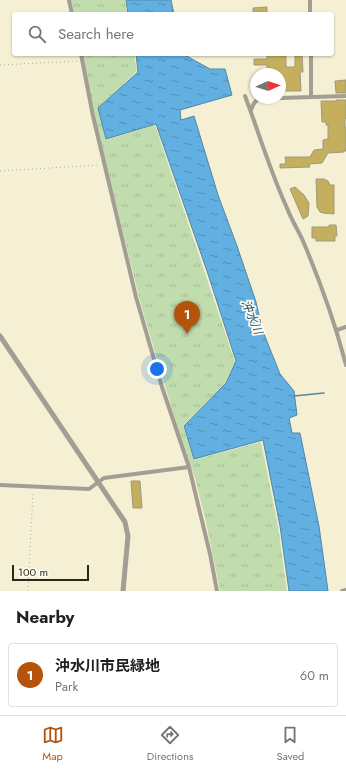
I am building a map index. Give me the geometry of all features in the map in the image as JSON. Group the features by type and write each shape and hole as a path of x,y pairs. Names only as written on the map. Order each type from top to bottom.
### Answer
{"street":[{"path":"69,0 72,12"},
{"path":"310,0 310,12"},
{"path":"81,56 93,116 136,297 162,387 189,467 210,554 217,591"},
{"path":"311,56 311,97"},
{"path":"245,96 286,208 314,268 337,330 346,365"},
{"path":"286,98 346,96"},
{"path":"251,111 254,104"},
{"path":"337,330 346,327"},
{"path":"0,336 126,522 128,536 123,591"},
{"path":"0,486 89,489 104,478 189,467"},
{"path":"342,591 346,590"}],"path":[{"path":"0,65 82,60"},
{"path":"0,171 105,165"},
{"path":"28,591 33,487"}],"green space":[{"path":"71,0 125,0 127,12 74,12"},
{"path":"82,56 134,56 137,71 98,108 106,140 155,125 235,362 225,383 183,426 194,460 261,442 278,526 287,591 220,591 206,522 195,478 177,426 141,305 92,108"}],"water":[{"path":"126,0 171,0 174,12 128,12"},
{"name":"沖水川","path":"136,56 187,56 210,69 225,69 232,95 180,110 181,120 194,116 218,195 256,302 262,329 280,374 294,391 297,415 289,418 292,433 300,433 319,526 328,591 289,591 280,526 263,440 194,459 184,426 226,383 236,361 208,274 156,124 106,139 98,108 138,72"}],"building":[{"path":"267,7 267,12 253,12 253,8"},
{"path":"267,56 286,56 286,67 295,67 295,56 302,56 303,72 300,72 301,91 286,91 286,68 267,68 267,65 254,65 254,59 267,59"},
{"path":"346,80 346,93 336,93 335,81"},
{"path":"346,100 346,151 328,153 322,163 309,164 310,167 280,168 280,164 286,164 285,157 310,157 314,150 323,149 323,140 328,139 328,125 326,125 326,122 322,122 321,101"},
{"path":"316,179 324,179 328,181 330,185 334,185 334,214 320,212 317,207"},
{"path":"295,187 304,195 309,203 308,216 303,219 290,189"},
{"path":"329,225 336,225 337,236 335,236 335,241 316,241 316,238 312,238 312,227 329,227"},
{"path":"131,481 140,481 142,508 133,508"}],"waterway":[{"path":"294,396 324,393"}],"place":[{"name":"沖水川市民緑地","path":"187,334"}]}
